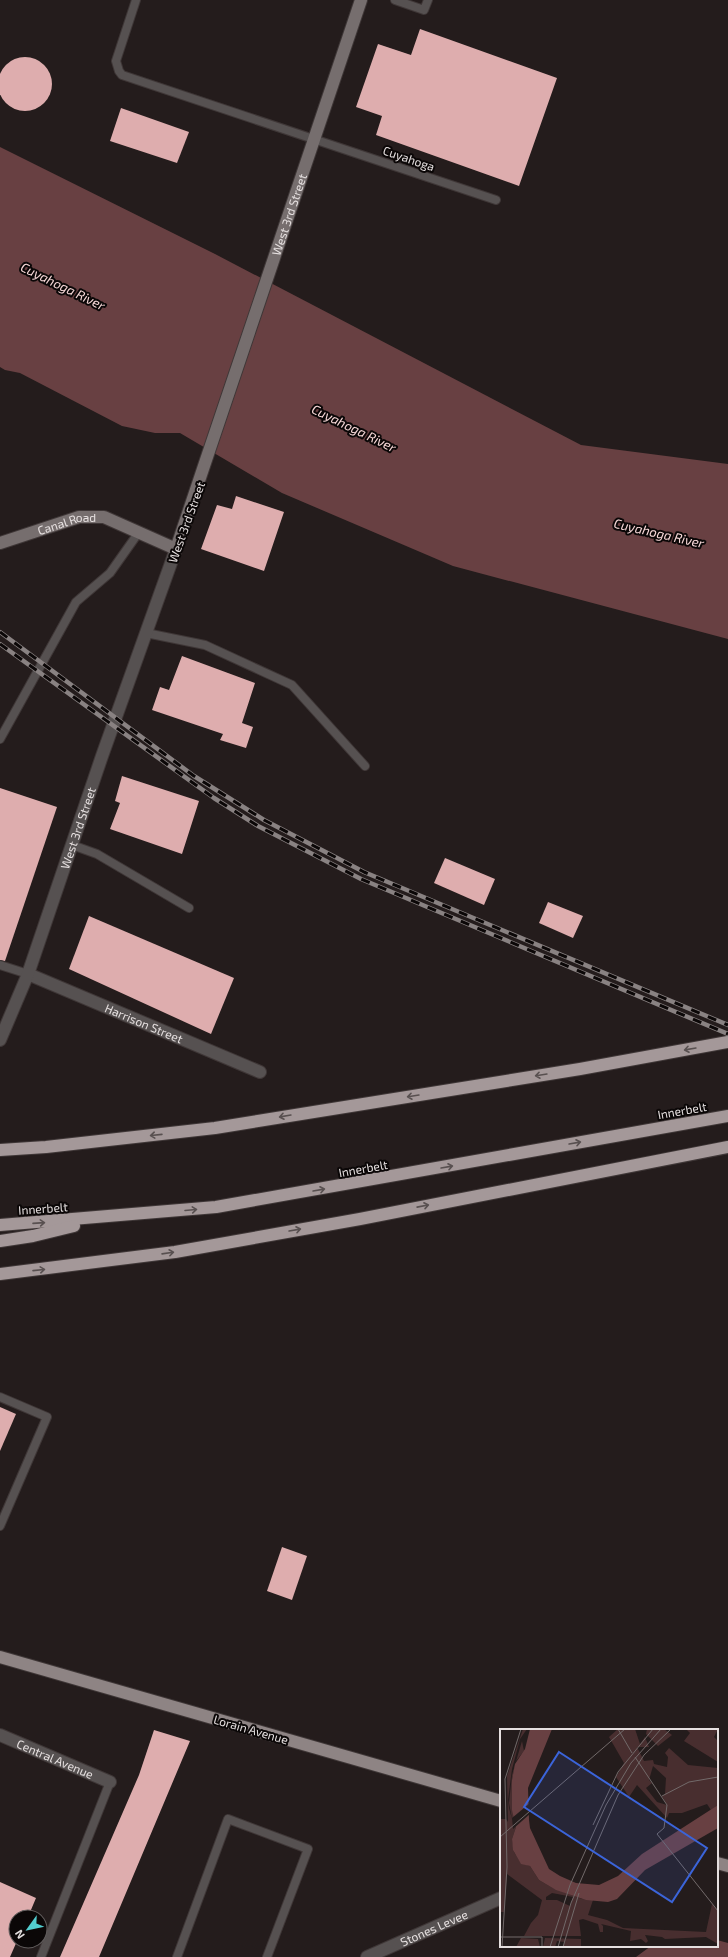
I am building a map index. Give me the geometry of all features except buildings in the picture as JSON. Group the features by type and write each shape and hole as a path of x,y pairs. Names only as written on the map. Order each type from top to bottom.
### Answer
{"highway":[{"path":"0,1150 46,1147 215,1128 580,1069 728,1042"},
{"name":"Innerbelt","path":"0,1225 216,1207 728,1116"},
{"path":"0,1274 175,1252 360,1219 728,1147"},
{"path":"0,1241 33,1236 110,1217"}],"main road":[{"name":"Lorain Avenue","path":"0,1657 500,1802"},
{"path":"718,1863 728,1866"}],"street":[{"name":"West 3rd Street","path":"0,1040 28,974 102,756 205,469 361,0"},
{"name":"Canal Road","path":"0,543 79,516 104,517 176,549"},
{"name":"Harrison Street","path":"28,974 260,1072"},
{"name":"Central Avenue","path":"0,1734 110,1782"},
{"name":"Stones Levee","path":"367,1957 500,1898"}],"lane":[{"name":"Cuyahoga","path":"136,0 116,61 122,75 496,200"},
{"path":"395,0 424,10 428,0"},
{"path":"0,739 76,602 110,573 139,532"},
{"path":"146,633 205,645 292,685 364,766"},
{"path":"72,845 97,854 189,908"},
{"path":"0,965 28,974"},
{"path":"0,1397 47,1417 0,1526"},
{"path":"41,1957 110,1782"},
{"path":"177,1957 228,1819 308,1849 267,1957"}],"water":[{"name":"Cuyahoga River","path":"0,147 215,254 581,445 728,464 728,639 453,566 282,493 180,433 155,433 122,426 20,373 5,370 0,367"},
{"path":"728,1889 728,1957 636,1957 650,1947 718,1947 718,1896"}],"pier":[{"path":"728,1887 728,1943 718,1940 718,1894"}],"railway":[{"path":"0,632 194,776 264,820 364,872 728,1025"},
{"path":"0,644 214,798 258,826 361,879 728,1034"}]}
